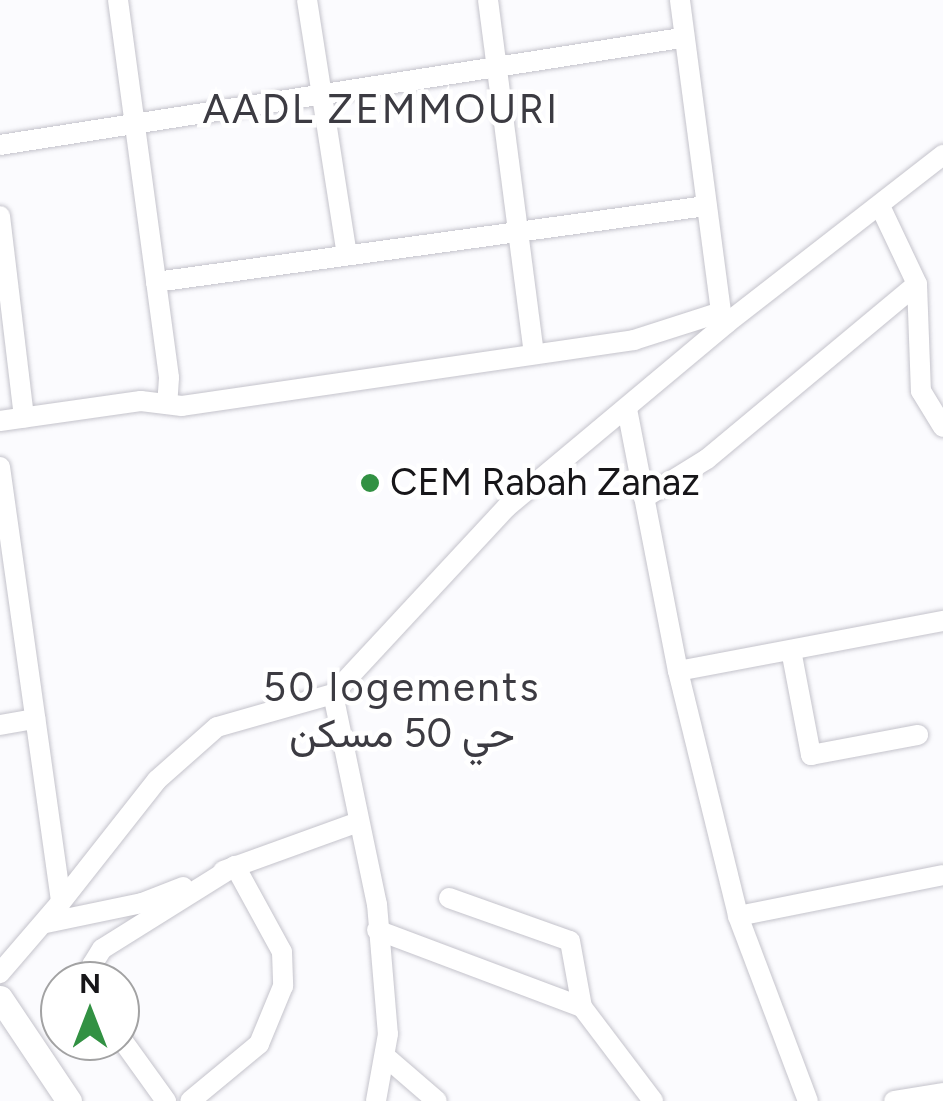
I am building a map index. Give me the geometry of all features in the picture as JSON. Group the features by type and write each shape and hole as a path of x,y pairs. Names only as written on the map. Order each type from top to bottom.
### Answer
{"main road":[{"path":"3,1007 68,1101"}],"street":[{"path":"118,0 169,378 166,404"},
{"path":"307,0 347,256"},
{"path":"488,0 534,354"},
{"path":"680,0 681,38 724,318"},
{"path":"0,146 681,38"},
{"path":"0,972 46,923 157,780 217,727 333,694 507,507 627,409 724,318 880,206 943,155"},
{"path":"156,282 706,206"},
{"path":"880,206 918,284 922,391 943,427"},
{"path":"0,216 24,418"},
{"path":"644,498 707,459 918,284"},
{"path":"0,421 141,401 195,404 634,340 724,318"},
{"path":"627,409 678,671 738,916 808,1101"},
{"path":"0,467 60,902"},
{"path":"678,671 943,621"},
{"path":"790,650 810,755 918,734"},
{"path":"333,694 377,904 388,1034 376,1101"},
{"path":"0,725 34,719"},
{"path":"46,923 142,903 358,822"},
{"path":"94,961 102,950 236,866"},
{"path":"190,1101 250,1054 272,1021 283,986 282,952 236,866"},
{"path":"738,916 943,875"},
{"path":"449,898 570,941 582,1007 652,1101"},
{"path":"377,930 582,1007"},
{"path":"386,1056 437,1101"},
{"path":"137,1061 166,1101"},
{"path":"894,1101 943,1093"}],"place":[{"name":"CEM Rabah Zanaz","path":"370,483"}],"district":[{"name":"AADL ZEMMOURI","path":"381,109"},
{"name":"50 logements حي 50 مسكن","path":"402,710"}]}
